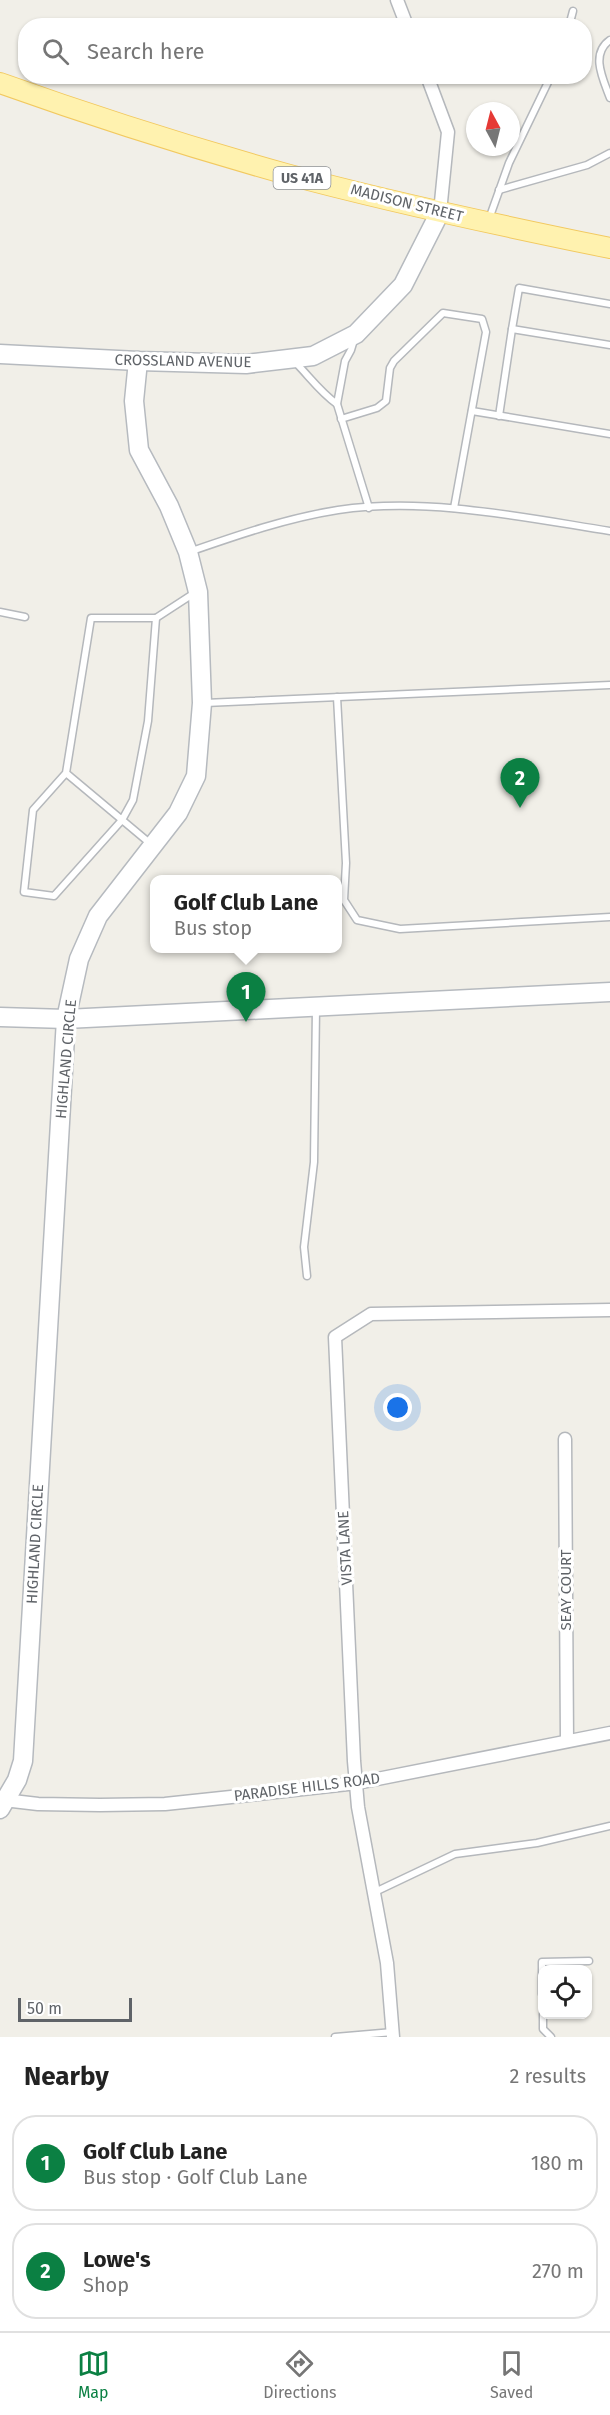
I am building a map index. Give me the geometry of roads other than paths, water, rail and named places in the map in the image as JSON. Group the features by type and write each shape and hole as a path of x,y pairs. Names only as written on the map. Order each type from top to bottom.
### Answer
{"main road":[{"name":"MADISON STREET","path":"0,83 138,130 288,174 487,223 610,248"}],"street":[{"path":"397,0 404,18"},
{"path":"430,84 448,132 440,212"},
{"name":"CROSSLAND AVENUE","path":"0,354 246,364 313,356 356,334 403,285 440,212"},
{"name":"HIGHLAND CIRCLE","path":"1,1803 17,1780 22,1761 66,1019 79,959 98,916 178,813 196,776 201,703 198,592 188,552 169,506 139,450 134,401 138,361"},
{"path":"0,1017 66,1019 610,992"},
{"name":"VISTA LANE","path":"393,2034 387,1963 358,1807 335,1337 371,1314 610,1310"},
{"name":"SEAY COURT","path":"565,1439 567,1741"},
{"name":"PARADISE HILLS ROAD","path":"1,1803 165,1804 357,1783 610,1733"}],"lane":[{"path":"571,18 573,11"},
{"path":"610,40 602,46 599,53 600,71 610,98"},
{"path":"487,223 509,163 547,84"},
{"path":"499,190 587,165 610,153"},
{"path":"499,416 519,288 610,304"},
{"path":"341,419 377,408 386,401 390,368 394,361 443,313 482,319 485,327 454,508"},
{"path":"512,329 610,345"},
{"path":"356,334 345,361 337,404 369,508"},
{"path":"290,358 312,378 324,394 337,404"},
{"path":"472,411 610,434"},
{"path":"188,552 292,519 340,510 369,508 454,508 610,531"},
{"path":"156,618 148,721 133,800 122,819 54,896 24,892 33,810 66,773 92,618 156,618 198,592"},
{"path":"0,612 25,617"},
{"path":"201,703 610,685"},
{"path":"337,697 346,863 344,900 357,920 400,929 610,917"},
{"path":"66,773 152,845"},
{"path":"307,1276 304,1247 314,1162 315,1007"},
{"path":"374,1892 455,1854 537,1843 610,1826"},
{"path":"542,1965 542,1962 589,1961"},
{"path":"543,2019 543,2029 551,2037"},
{"path":"335,2037 393,2034"}],"place":[{"name":"Lowe's","path":"520,808"},
{"name":"Golf Club Lane","path":"246,1022"}]}
